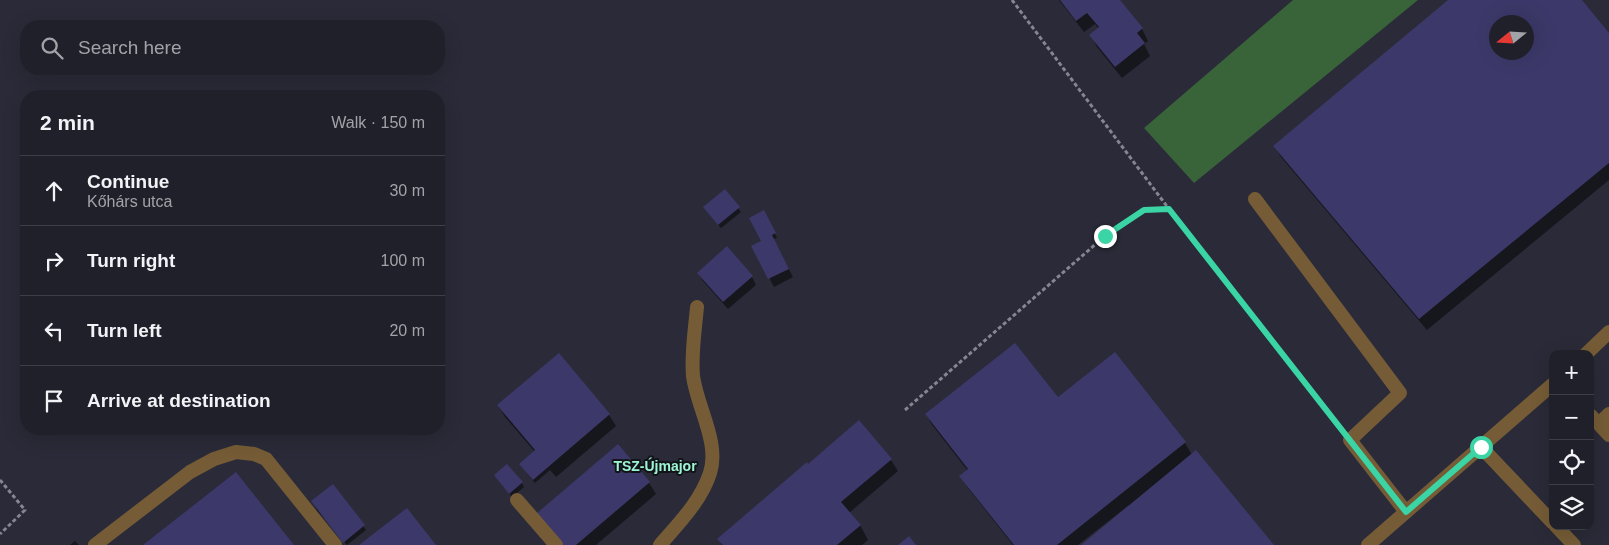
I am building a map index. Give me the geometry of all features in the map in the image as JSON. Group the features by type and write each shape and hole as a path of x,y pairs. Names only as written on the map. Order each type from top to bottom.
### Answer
{"street":[{"path":"1255,199 1400,393 1350,440 1406,512"},
{"path":"660,545 689,512 699,496 710,472 713,458 711,442 694,377 692,356 697,307"},
{"path":"1590,350 1609,332"},
{"path":"1368,545 1549,388"},
{"path":"1599,418 1609,435"},
{"path":"1481,447 1549,519"},
{"path":"95,545 190,472 236,452 254,454 266,459 335,545"},
{"path":"518,500 556,545"},
{"path":"1560,530 1574,545"}],"path":[{"path":"1012,0 1169,209 1350,440"},
{"path":"905,410 1105,236 1144,210 1169,209"},
{"path":"0,480 24,510 0,534"}],"green space":[{"path":"1293,0 1418,0 1194,183 1144,128"}],"building":[{"path":"1060,0 1120,0 1143,28 1137,33 1145,43 1115,67 1089,35 1099,27 1087,13 1076,21"},
{"path":"1448,0 1582,0 1609,33 1609,163 1419,319 1273,146"},
{"path":"725,189 740,207 718,225 703,207"},
{"path":"764,210 776,233 772,235 789,269 768,279 751,246 761,241 749,218"},
{"path":"727,246 753,276 723,302 697,273"},
{"path":"1015,343 1058,397 1115,352 1186,442 1057,545 1014,545 959,476 968,469 925,414"},
{"path":"559,353 610,414 533,480 519,464 535,450 497,405"},
{"path":"859,420 892,459 841,502 861,525 837,545 723,545 717,539 807,462 808,464"},
{"path":"618,444 650,482 576,545 561,545 536,514"},
{"path":"1196,450 1274,545 1081,545"},
{"path":"507,464 523,482 509,494 494,475"},
{"path":"236,472 294,545 143,545"},
{"path":"333,484 365,525 343,543 311,501"},
{"path":"407,508 436,545 359,545 368,538"},
{"path":"909,536 916,545 898,545"}],"district":[{"name":"TSZ-Újmajor","path":"655,466"}],"route":[{"path":"1105,236 1144,210 1169,209 1406,512 1481,447"}]}
